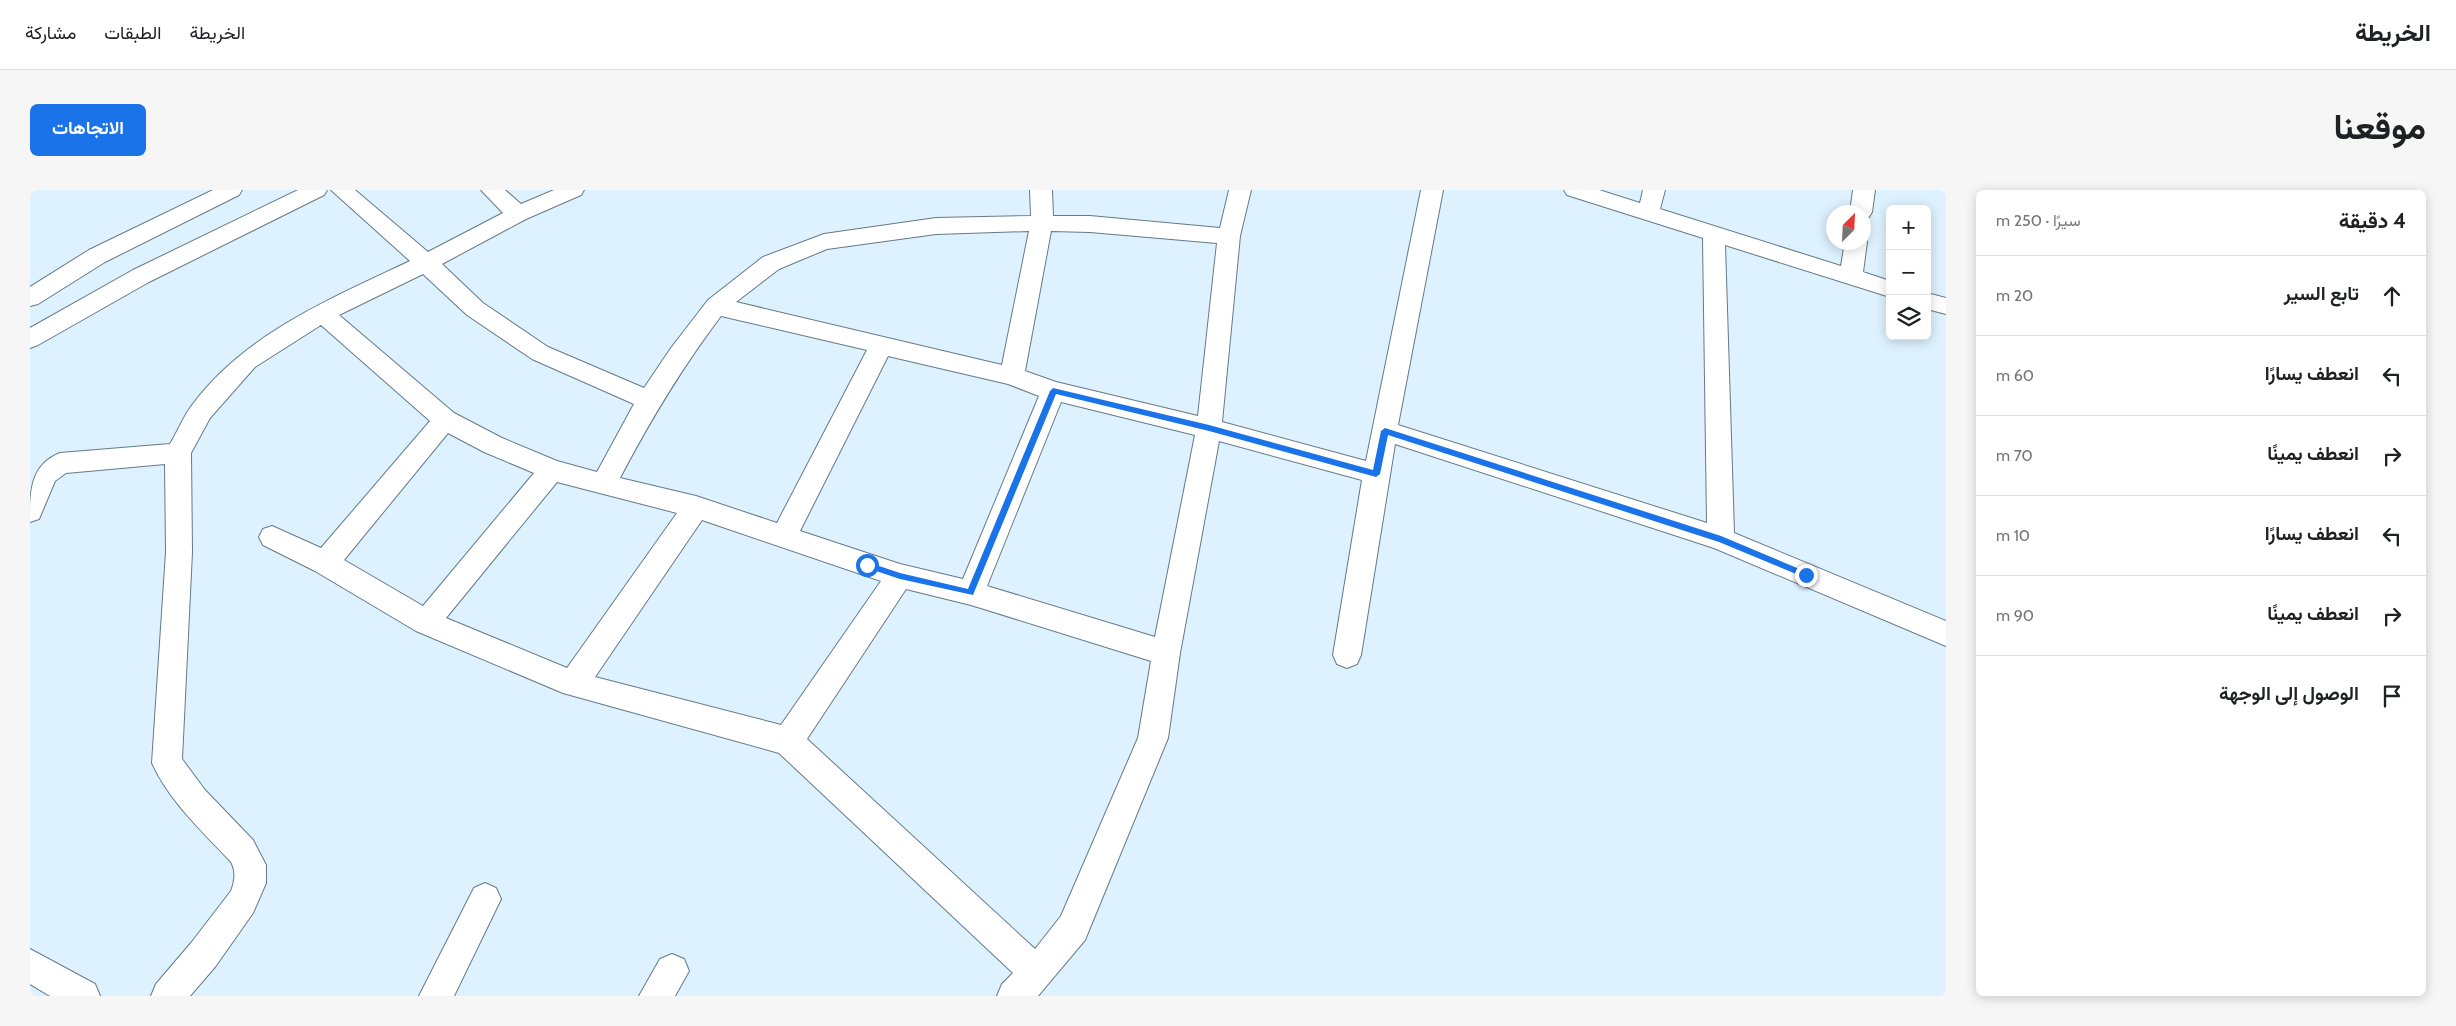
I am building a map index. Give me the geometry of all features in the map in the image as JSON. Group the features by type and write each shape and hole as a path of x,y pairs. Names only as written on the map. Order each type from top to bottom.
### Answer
{"street":[{"path":"30,298 97,256 232,190"},
{"path":"30,340 141,276 316,190"},
{"path":"342,190 426,263 475,309 540,353 649,400"},
{"path":"492,190 518,214"},
{"path":"168,996 203,955 242,902 250,883 250,865 242,851 194,800 167,763 179,552 178,453 202,411 247,361 322,313 426,263 518,214 573,190"},
{"path":"1012,376 1042,222 1041,190"},
{"path":"1014,996 1037,973 1073,928 1153,738 1166,653 1209,428 1229,236 1240,190"},
{"path":"1347,655 1376,474 1432,190"},
{"path":"1575,190 1886,288"},
{"path":"1648,212 1654,190"},
{"path":"1862,205 1864,190"},
{"path":"603,484 649,400 716,306 771,263 824,242 936,226 1042,222 1090,224 1229,236"},
{"path":"1714,233 1721,539"},
{"path":"1850,277 1855,250"},
{"path":"1931,302 1946,306"},
{"path":"716,306 1012,376 1053,391 1209,428 1376,474"},
{"path":"322,313 445,420 552,470 696,507 900,576 971,593 1166,653"},
{"path":"783,537 882,344"},
{"path":"971,593 1053,391"},
{"path":"325,563 445,420"},
{"path":"1385,431 1721,539 1946,634"},
{"path":"30,511 45,475 60,464 178,453"},
{"path":"426,622 552,470"},
{"path":"573,684 696,507"},
{"path":"272,537 325,563 426,622 573,684 788,740 1037,973"},
{"path":"788,740 900,576"},
{"path":"436,996 486,899"},
{"path":"30,966 83,996"}],"route":[{"path":"867,565 900,576 971,593 1053,391 1209,428 1376,474 1385,431 1721,539 1806,575"}]}
